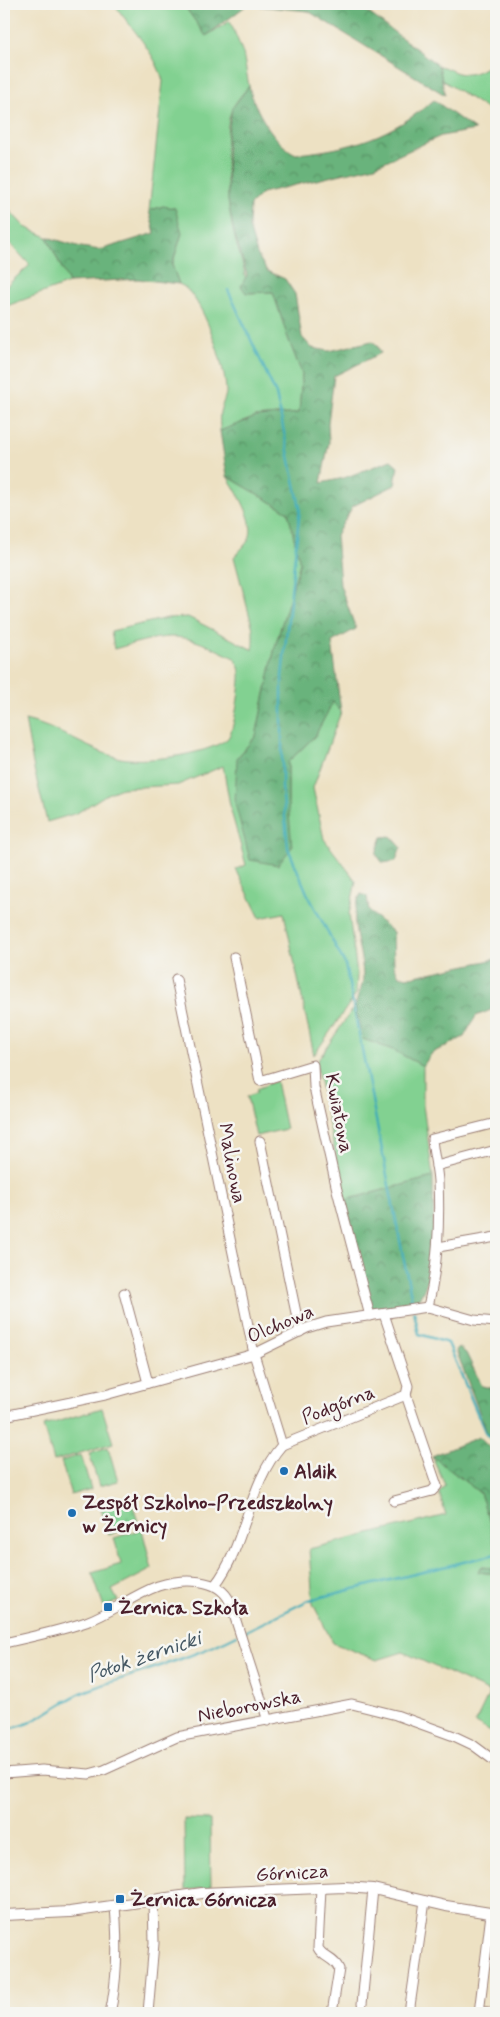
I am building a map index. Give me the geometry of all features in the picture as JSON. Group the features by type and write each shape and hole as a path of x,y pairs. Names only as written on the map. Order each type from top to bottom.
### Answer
{"street":[{"name":"Kwiatowa","path":"234,957 260,1081 313,1064 314,1087 326,1143 370,1316"},
{"name":"Malinowa","path":"176,979 254,1354"},
{"path":"428,1307 436,1270 438,1246 436,1166 432,1139 496,1123"},
{"path":"260,1141 300,1332"},
{"path":"436,1166 496,1150"},
{"path":"438,1246 496,1237"},
{"path":"124,1293 148,1383"},
{"name":"Olchowa","path":"4,1416 54,1407 254,1354 326,1322 428,1307 474,1320 496,1322"},
{"name":"Podgórna","path":"384,1314 408,1386 406,1395 437,1486 432,1491 394,1502"},
{"name":"Podgórna","path":"254,1354 282,1445"},
{"name":"Podgórna","path":"216,1586 227,1569 266,1467 282,1445 406,1395"},
{"path":"4,1643 84,1623 164,1585 198,1582 216,1586 228,1596 268,1721"},
{"name":"Nieborowska","path":"4,1773 37,1770 89,1774 104,1770 177,1737 268,1721 336,1706 360,1705 396,1715 454,1736 473,1745 496,1762"},
{"path":"321,1888 318,1948 321,1954 336,1963 339,1969 332,2013"},
{"name":"Górnicza","path":"4,1915 62,1913 210,1892 321,1888 373,1889 494,1914 479,2012 495,2013"},
{"path":"362,2004 373,1889"},
{"path":"148,2013 154,1943 153,1899"},
{"path":"409,2013 425,1901"},
{"path":"110,2013 118,1939 116,1906"}],"green space":[{"path":"114,4 183,4 206,36 230,21 243,53 249,86 233,107 227,132 226,169 231,222 244,270 246,293 273,292 302,374 299,413 256,417 220,431 220,412 226,393 218,351 212,333 196,301 188,290 179,284 172,265 182,233 163,206 149,211 163,81 148,50"},
{"path":"183,4 357,4 439,66 445,95 308,11 247,5 206,36"},
{"path":"496,60 496,115 442,80 439,66 458,73 469,74 483,69"},
{"path":"249,86 255,104 266,124 280,143 296,154 335,149 370,139 402,123 434,100 475,130 441,136 375,166 262,193 250,205 249,227 257,254 267,271 285,279 295,294 302,337 312,348 329,351 372,341 377,345 381,353 334,376 328,423 329,442 321,483 344,478 391,460 398,466 395,485 353,506 336,535 340,585 356,629 332,642 341,712 333,702 315,736 288,762 288,803 292,847 278,865 250,860 235,803 237,758 256,736 275,647 300,563 288,512 227,476 220,431 256,417 299,413 302,374 273,292 246,293 241,286 247,275 234,233 228,201 227,138 232,108"},
{"path":"4,205 25,227 47,237 69,283 4,307 4,288 30,265 4,237"},
{"path":"163,206 175,208 182,233 172,265 179,284 138,279 69,283 47,237 81,247 100,250 155,233 149,211"},
{"path":"227,476 288,512 300,563 275,647 256,736 237,758 288,803 288,762 315,736 333,701 341,712 313,788 324,839 356,881 349,914 357,974 356,994 314,1055 284,913 260,918 236,869 246,865 231,811 223,766 178,785 122,788 107,794 77,813 47,822 34,769 25,720 49,727 104,753 127,759 156,759 189,754 205,750 227,739 230,735 234,719 240,679 240,671 236,659 202,643 176,637 150,639 114,649 111,631 167,618 188,617 253,650 253,629 234,557 249,539 251,532 250,524 244,506"},
{"path":"391,836 401,847 396,861 383,863 376,854 382,837"},
{"path":"361,894 367,896 369,911 393,932 394,965 399,976 410,977 496,959 496,1008 476,1016 464,1037 432,1053 423,1066 393,1050 363,1039 356,1008 363,978 355,925 355,914"},
{"path":"356,1004 363,1039 393,1050 423,1066 423,1105 433,1177 345,1200 316,1063"},
{"path":"276,1081 286,1129 256,1136 247,1097 257,1092 256,1089"},
{"path":"433,1177 434,1225 432,1259 424,1289 417,1302 372,1311 345,1200"},
{"path":"459,1347 466,1353 482,1386 496,1389 496,1442 487,1433 456,1350"},
{"path":"102,1408 113,1443 54,1461 43,1426"},
{"path":"479,1437 496,1454 496,1545 494,1544 491,1526 480,1493 432,1456"},
{"path":"108,1447 118,1481 99,1486 89,1453"},
{"path":"81,1455 91,1489 71,1495 61,1461"},
{"path":"432,1456 480,1493 491,1526 494,1544 496,1545 496,1568 480,1567 479,1572 496,1574 496,1735 475,1723 490,1692 403,1652 377,1660 333,1643 313,1604 309,1549 446,1515 439,1493 445,1485"},
{"path":"131,1500 139,1525 109,1535 101,1509"},
{"path":"142,1529 152,1569 112,1590 118,1601 104,1607 92,1573 121,1564 114,1538"},
{"path":"480,1567 496,1568 496,1574 478,1572"},
{"path":"184,1819 210,1820 211,1888 185,1890"}],"waterway":[{"path":"228,290 276,394 300,508 282,676 282,787 288,848 307,893 345,964 413,1306"},
{"path":"414,1312 419,1334 448,1343 486,1434 496,1444"},
{"name":"Potok żernicki","path":"242,1633 309,1600 496,1554"},
{"name":"Potok żernicki","path":"4,1729 26,1724 86,1691 182,1659 237,1635"}],"place":[{"name":"Aldik","path":"284,1471"},
{"name":"Zespół Szkolno-Przedszkolny w Żernicy","path":"72,1513"},
{"name":"Żernica Szkoła","path":"108,1607"},
{"name":"Żernica Górnicza","path":"120,1899"}]}
